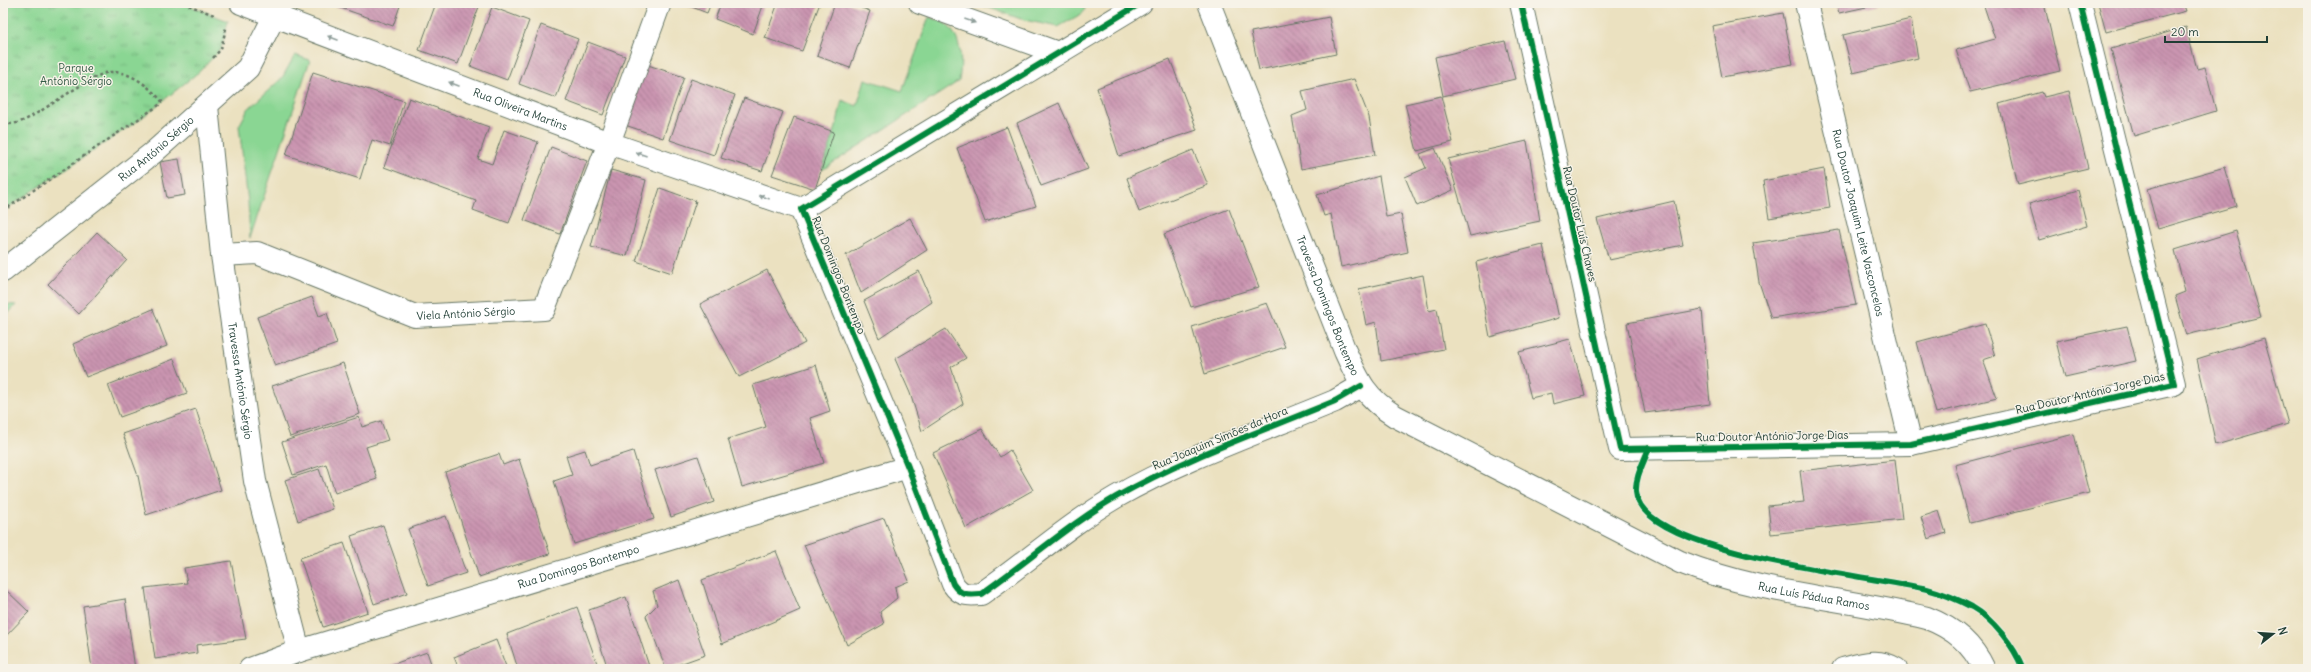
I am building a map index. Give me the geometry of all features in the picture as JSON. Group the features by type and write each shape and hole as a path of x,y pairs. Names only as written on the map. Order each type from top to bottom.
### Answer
{"street":[{"name":"Rua Oliveira Martins","path":"241,3 279,9 608,143 801,209"},
{"path":"608,143 660,3"},
{"path":"920,3 1058,53"},
{"name":"Travessa Domingos Bontempo","path":"1209,3 1361,386 1371,399 1396,416 1630,538"},
{"name":"Rua Doutor Luís Chaves","path":"1521,3 1620,449"},
{"name":"Rua Doutor Joaquim Leite Vasconcelos","path":"1806,3 1911,444"},
{"name":"Rua Doutor António Jorge Dias","path":"1620,449 1911,444 2174,384 2080,3"},
{"name":"Rua Domingos Bontempo","path":"953,584 908,467 801,209 1138,4"},
{"name":"Rua António Sérgio","path":"3,271 154,152 248,68 279,9"},
{"name":"Travessa António Sérgio","path":"207,106 222,255 255,481 299,651"},
{"name":"Viela António Sérgio","path":"222,255 257,253 415,316 544,309 608,143"},
{"name":"Rua Joaquim Simões da Hora","path":"953,584 959,592 963,594 981,594 1050,541 1116,497 1156,476 1335,401 1361,386"},
{"name":"Rua Domingos Bontempo","path":"250,669 299,651 908,467"},
{"name":"Rua Luís Pádua Ramos","path":"1630,538 1680,562 1731,580 1927,618 1945,625 1960,635 1973,650 1984,669"},
{"path":"1843,669 1871,662 1886,663 1896,669"}],"path":[{"path":"183,3 215,16"},
{"path":"3,18 3,29"},
{"path":"212,60 220,49 228,21"},
{"path":"3,123 7,124 23,121 52,106 96,78 109,72 125,74 140,81 163,102"},
{"path":"3,211 168,98"}],"green space":[{"name":"Parque António Sérgio","path":"3,3 183,3 228,21 221,49 200,71 139,120 3,211"},
{"path":"975,3 1087,3 1083,13 1058,27 1024,20"},
{"path":"929,17 946,24 956,37 961,59 959,81 822,170 836,127 842,100 857,106 865,79 902,91"},
{"path":"295,55 310,60 250,238 248,202 239,126 248,109 282,78"},
{"path":"3,304 16,305 3,319"}],"building":[{"path":"336,3 401,3 393,26 335,6"},
{"path":"436,3 480,4 458,64 419,50"},
{"path":"682,3 711,3 707,13"},
{"path":"721,3 764,3 753,34 715,19"},
{"path":"778,3 820,3 802,51 765,38"},
{"path":"835,3 848,3 870,11 850,68 817,56"},
{"path":"1836,3 1880,3 1880,4 1839,13"},
{"path":"1983,3 2044,3 2060,71 1970,92 1956,50 1995,39"},
{"path":"2098,3 2183,3 2186,11 2106,32"},
{"path":"492,7 529,21 507,80 470,66"},
{"path":"1783,13 1793,64 1722,77 1712,26"},
{"path":"1329,17 1336,54 1259,70 1251,32"},
{"path":"1911,19 1918,58 1853,73 1843,35"},
{"path":"541,25 578,39 556,98 519,84"},
{"path":"2186,27 2197,69 2205,67 2216,111 2134,136 2111,49"},
{"path":"1505,41 1515,79 1443,96 1435,57"},
{"path":"588,42 625,56 603,115 566,101"},
{"path":"1170,59 1197,130 1119,156 1097,88"},
{"path":"645,64 684,77 663,138 622,124"},
{"path":"313,72 404,101 390,146 372,140 360,179 286,155"},
{"path":"691,79 735,95 714,155 670,140"},
{"path":"1354,79 1369,117 1375,155 1301,169 1292,116 1307,110 1302,91"},
{"path":"2069,91 2088,168 2018,185 1999,104 2042,92 2044,97"},
{"path":"1441,96 1453,142 1417,151 1405,104"},
{"path":"409,98 489,127 478,159 492,164 504,130 538,142 509,223 473,210 476,201 384,167"},
{"path":"744,98 783,112 762,171 721,158"},
{"path":"1059,103 1088,169 1041,186 1017,123"},
{"path":"794,117 834,132 815,189 772,175"},
{"path":"1007,127 1036,206 985,222 957,148"},
{"path":"1527,141 1540,221 1470,236 1448,159"},
{"path":"551,147 587,161 560,234 524,220"},
{"path":"1435,148 1453,190 1417,206 1405,177 1426,168 1420,154"},
{"path":"1193,150 1208,185 1139,212 1127,178"},
{"path":"179,159 185,195 167,198 160,162"},
{"path":"2225,167 2236,206 2158,229 2147,189"},
{"path":"1824,169 1830,208 1769,218 1763,181"},
{"path":"611,170 646,180 627,256 591,247"},
{"path":"1379,176 1386,217 1401,214 1408,252 1341,267 1331,214 1324,216 1317,195"},
{"path":"660,188 696,201 672,273 636,261"},
{"path":"2078,190 2087,226 2039,240 2029,204"},
{"path":"1674,201 1683,245 1609,260 1597,219"},
{"path":"1229,209 1259,287 1191,307 1164,234"},
{"path":"910,218 927,250 861,293 846,255"},
{"path":"1839,230 1856,305 1771,318 1759,282 1753,243"},
{"path":"2236,231 2261,317 2186,335 2175,296 2185,292 2175,250"},
{"path":"97,232 127,260 79,314 48,284"},
{"path":"1543,245 1559,318 1490,337 1476,262"},
{"path":"767,270 805,343 739,377 700,304"},
{"path":"919,271 932,302 879,338 864,301"},
{"path":"1423,275 1429,311 1437,309 1444,349 1381,361 1376,322 1366,325 1359,289"},
{"path":"312,297 319,316 327,313 337,344 275,366 257,317"},
{"path":"1267,303 1285,347 1205,374 1192,327"},
{"path":"153,309 167,346 86,377 73,344"},
{"path":"1702,309 1710,404 1645,413 1627,323"},
{"path":"1985,324 1995,356 1983,360 1997,398 1936,413 1917,342"},
{"path":"2127,326 2136,361 2065,377 2056,341"},
{"path":"946,329 966,358 951,367 963,404 922,431 910,393 895,359"},
{"path":"2264,338 2288,424 2216,445 2197,359"},
{"path":"1570,339 1585,396 1553,404 1551,393 1531,398 1519,352"},
{"path":"174,359 187,393 120,417 108,385"},
{"path":"343,363 360,414 290,437 272,386"},
{"path":"816,365 830,411 810,418 824,463 742,487 728,439 766,427 753,385"},
{"path":"196,409 221,490 146,515 138,476 123,434"},
{"path":"359,417 362,427 381,421 388,440 366,447 377,479 335,493 326,464 293,475 282,442"},
{"path":"982,429 1000,457 1010,450 1033,490 966,528 933,453"},
{"path":"2074,434 2089,493 1970,523 1955,465"},
{"path":"585,450 590,465 633,451 654,519 574,544 554,481 572,475 566,456"},
{"path":"499,454 503,465 519,459 550,554 479,577 445,472"},
{"path":"698,456 714,502 671,517 655,470"},
{"path":"1895,460 1902,519 1771,534 1768,506 1804,502 1800,471"},
{"path":"319,469 333,509 298,521 285,480"},
{"path":"1939,511 1946,533 1928,539 1921,517"},
{"path":"446,516 466,573 428,586 408,529"},
{"path":"884,518 909,581 895,587 897,598 880,612 884,624 847,645 804,545"},
{"path":"383,525 407,593 374,604 351,536"},
{"path":"344,543 368,612 323,627 300,558"},
{"path":"776,551 800,610 722,644 702,580"},
{"path":"231,561 246,639 196,645 197,653 155,659 145,588 187,583 184,568"},
{"path":"679,580 705,655 666,669 646,616 657,605 653,591"},
{"path":"5,589 29,612 3,639 3,591"},
{"path":"626,597 650,669 608,669 589,610"},
{"path":"125,599 135,669 92,669 83,606"},
{"path":"577,607 599,669 518,669 507,634"},
{"path":"496,640 507,669 459,669 454,657"},
{"path":"427,652 433,669 380,669"}],"cycle path":[{"path":"1141,3 801,209 908,467 953,584 962,593 972,595 981,594 1081,519 1116,497 1196,457 1335,401 1361,386"},
{"path":"1521,3 1620,449 1911,444 2174,384 2080,3"},
{"path":"1649,448 1638,475 1636,492 1648,513 1676,531 1716,547 1764,559 1927,589 1950,596 1972,607 1988,619 2008,642 2023,669"}]}
